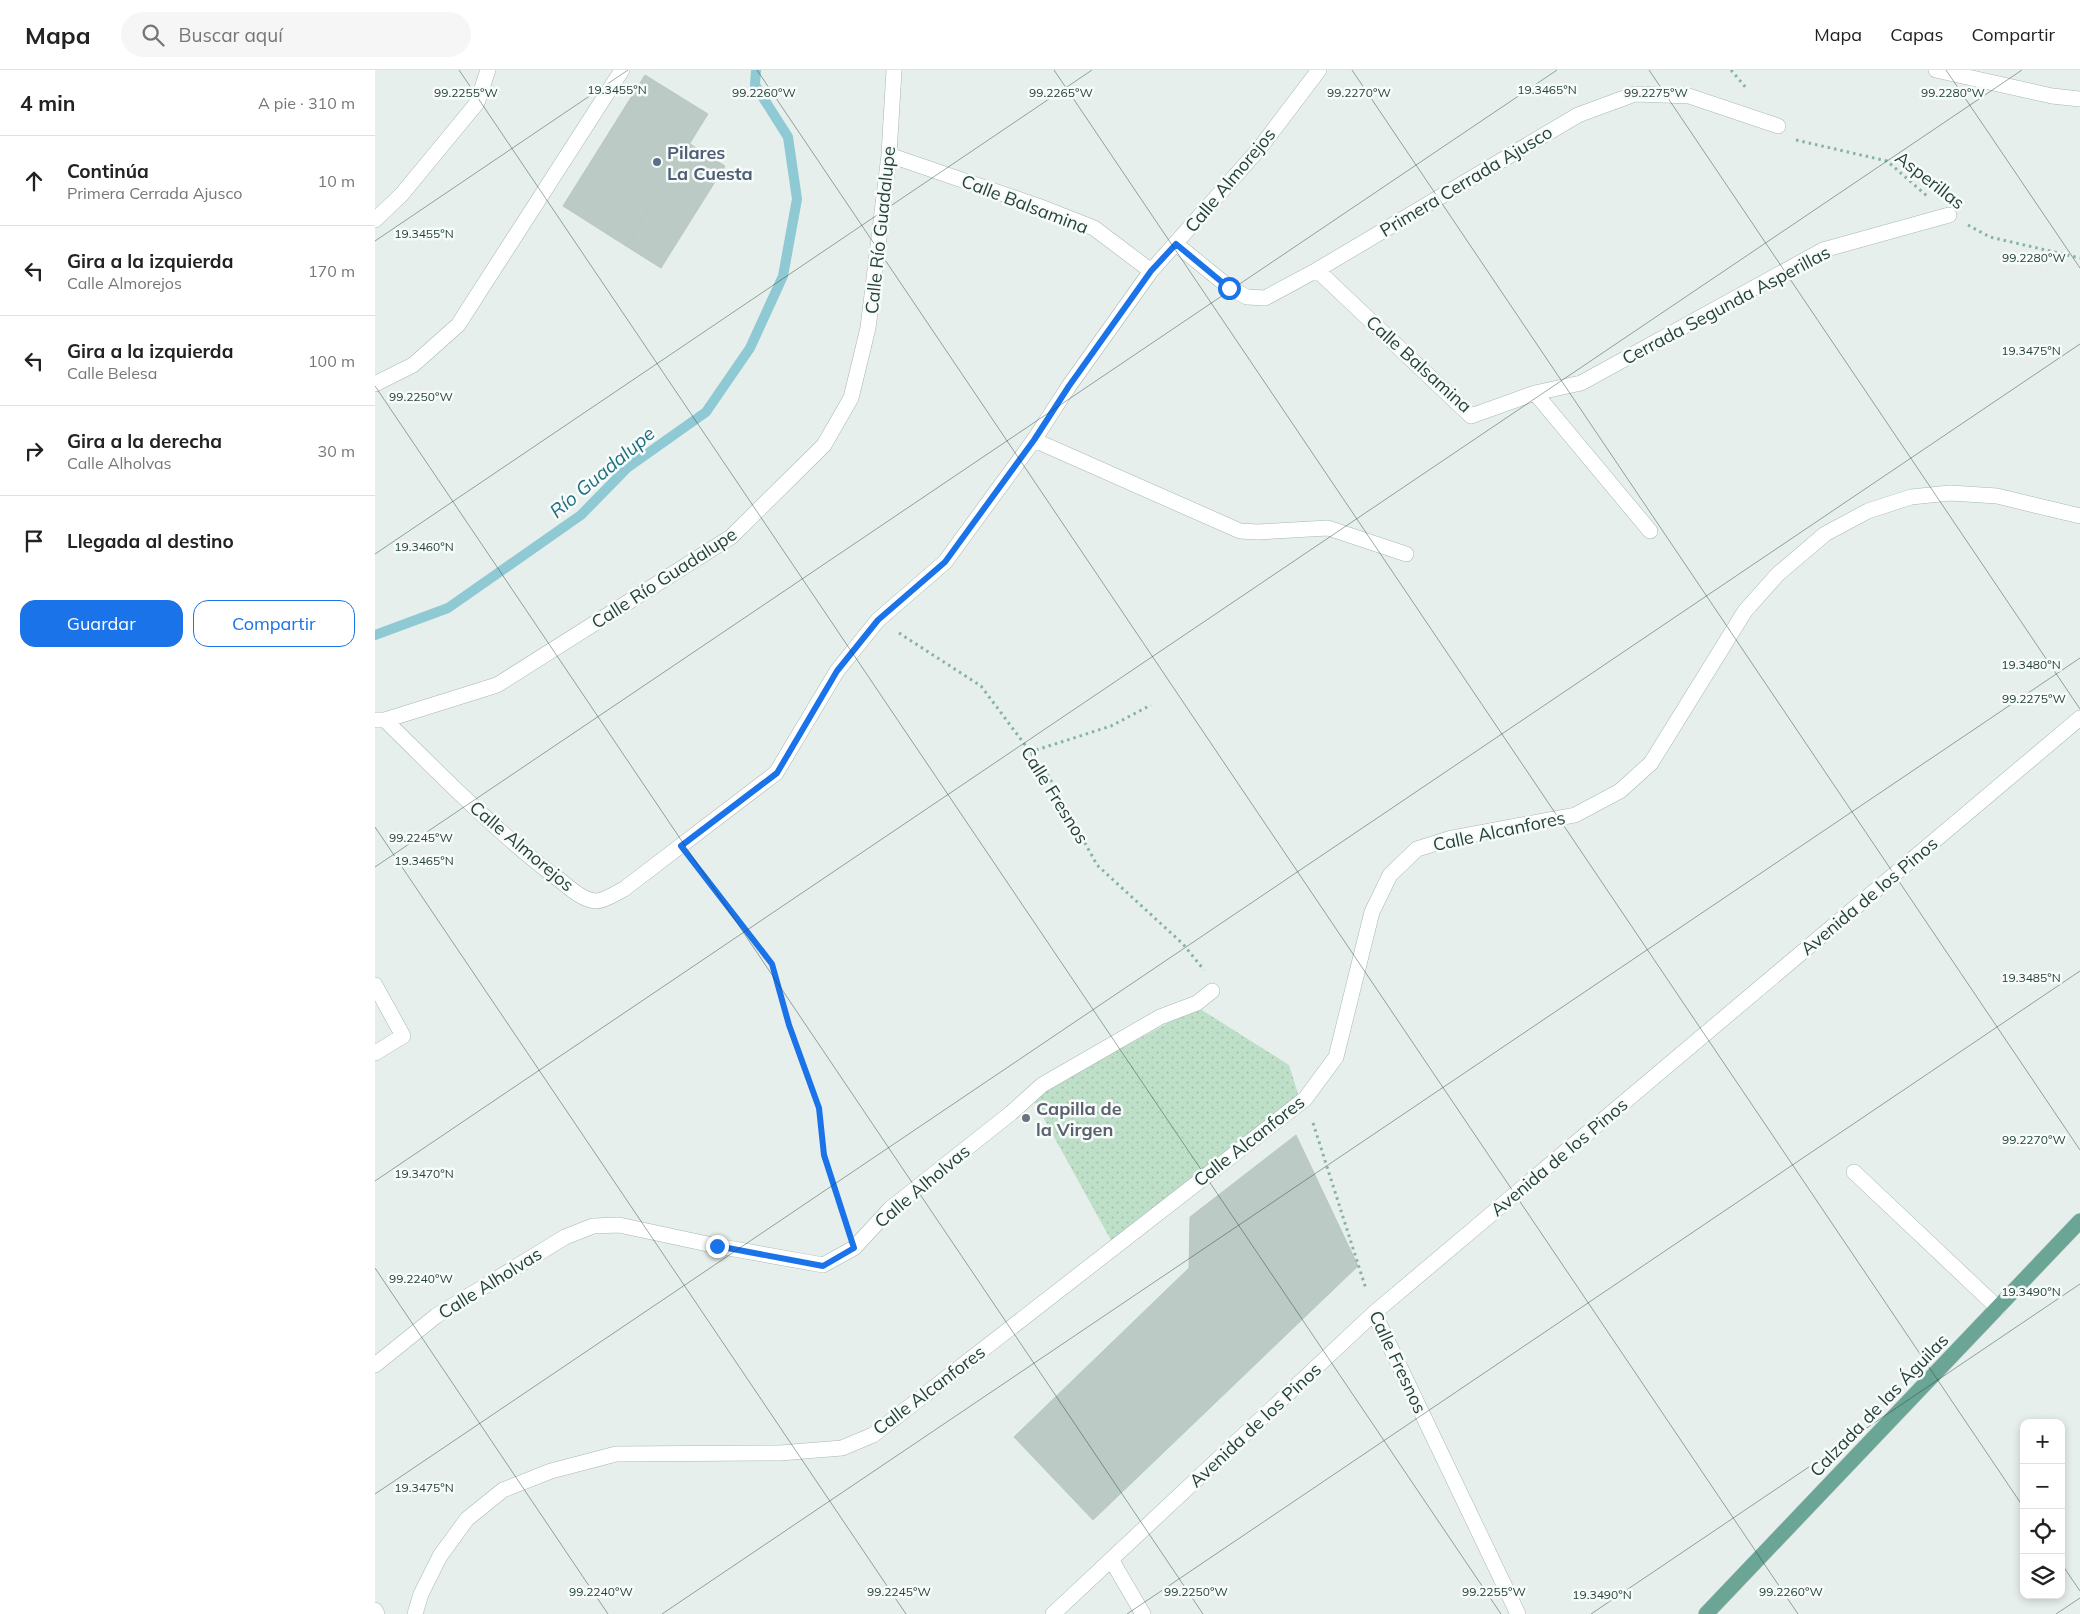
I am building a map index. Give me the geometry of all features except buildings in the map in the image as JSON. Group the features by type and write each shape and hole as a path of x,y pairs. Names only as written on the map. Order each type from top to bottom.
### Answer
{"main road":[{"name":"Calzada de las Águilas","path":"1706,1614 2080,1221"}],"street":[{"path":"375,220 402,194 477,103 488,70"},
{"path":"375,384 413,365 458,325 622,70"},
{"name":"Calle Río Guadalupe","path":"380,720 497,685 731,537 824,445 851,398 868,328 889,155 895,70"},
{"name":"Calle Almorejos","path":"380,720 533,859 581,896 597,901 610,897 624,889 777,773 837,671 878,620 945,562 1034,440 1069,386 1151,271 1259,149 1319,70"},
{"path":"1936,70 2052,96 2080,99"},
{"name":"Primera Cerrada Ajusco","path":"1176,244 1229,288 1247,297 1265,298 1317,270 1578,115 1635,94 1689,96 1778,126"},
{"name":"Calle Balsamina","path":"889,155 1038,206 1094,228 1151,271"},
{"name":"Cerrada Segunda Asperillas","path":"1535,393 1581,382 1823,250 1949,214"},
{"name":"Calle Balsamina","path":"1317,270 1471,416 1535,393"},
{"path":"1535,393 1650,531"},
{"path":"1034,440 1240,531 1258,532 1328,528 1406,554"},
{"name":"Calle Alcanfores","path":"415,1614 421,1594 440,1556 467,1519 503,1490 551,1471 616,1454 780,1454 842,1448 873,1434 1305,1099 1336,1057 1372,912 1390,875 1417,849 1452,838 1575,815 1620,790 1651,763 1745,611 1778,574 1825,534 1868,510 1911,497 1950,493 1997,496 2080,516"},
{"name":"Avenida de los Pinos","path":"1053,1614 1112,1561 1374,1313 2080,718"},
{"path":"375,984 403,1036 375,1053"},
{"name":"Calle Alholvas","path":"375,1365 436,1316 565,1237 593,1226 619,1225 823,1266 854,1248 890,1209 1011,1113 1042,1085 1160,1017 1197,1003 1212,991"},
{"path":"1854,1172 1998,1308"},
{"name":"Calle Fresnos","path":"1374,1313 1518,1614"},
{"path":"1112,1561 1143,1614"},
{"path":"375,1610 377,1614"}],"path":[{"path":"1731,70 1748,91"},
{"name":"Asperillas","path":"1778,126 1797,140 1887,161 1949,214 1990,237 2080,258"},
{"name":"Calle Fresnos","path":"878,620 981,686 1049,777 1097,865 1183,944 1207,974 1212,991"},
{"path":"1030,752 1111,726 1151,705"},
{"path":"681,846 772,964 789,1025 819,1108 824,1155 854,1248"},
{"name":"Calle Fresnos","path":"1305,1099 1374,1313"}],"green space":[{"path":"1197,1007 1289,1065 1299,1097 1112,1242 1032,1097"}],"waterway":[{"name":"Río Guadalupe","path":"375,635 448,608 581,515 627,468 706,412 750,348 783,276 797,199 788,137 755,85 756,70"}],"place":[{"name":"Pilares La Cuesta","path":"657,162"},
{"name":"Capilla de la Virgen","path":"1026,1118"}],"route":[{"path":"717,1246 823,1266 854,1248 824,1155 819,1108 789,1025 772,964 681,846 777,773 837,671 878,620 945,562 1034,440 1069,386 1151,271 1176,244 1229,288"}]}
